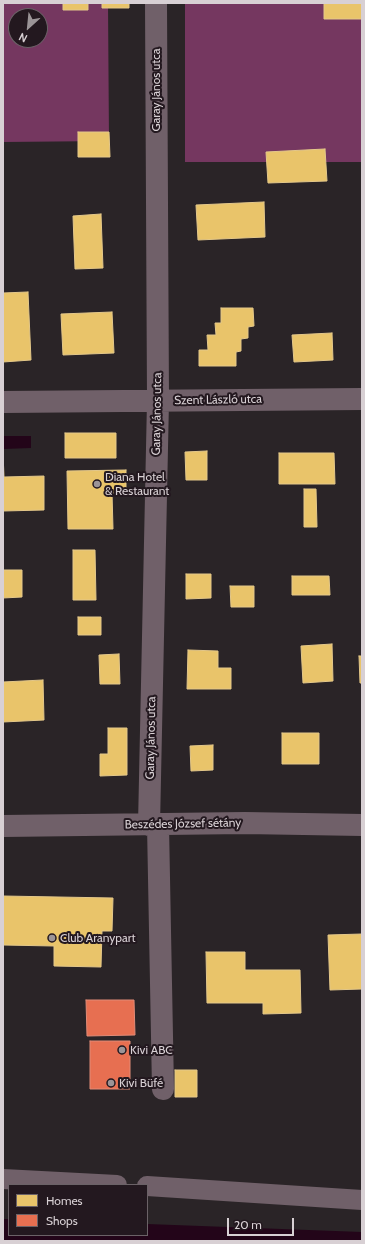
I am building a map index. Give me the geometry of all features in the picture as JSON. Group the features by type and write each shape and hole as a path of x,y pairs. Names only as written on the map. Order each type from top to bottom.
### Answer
{"street":[{"name":"Garay János utca","path":"156,3 158,401 154,825 163,1089"},
{"name":"Szent László utca","path":"3,402 362,399"},
{"name":"Beszédes József sétány","path":"3,826 251,824 362,825"},
{"path":"3,1179 98,1184"},
{"path":"148,1186 362,1200"}],"shaded area":[{"path":"3,3 108,3 109,141 3,142"},
{"path":"185,3 362,3 362,162 185,162"},
{"path":"3,436 31,436 31,448 3,449"},
{"path":"3,1219 8,1219 8,1236 148,1236 148,1224 362,1232 362,1241 3,1241"}],"building: Homes":[{"path":"63,3 88,3 88,10 63,10"},
{"path":"102,3 129,3 129,8 102,8"},
{"path":"324,3 362,3 362,19 324,19"},
{"path":"78,132 109,132 110,157 78,157"},
{"path":"325,149 327,181 268,183 266,152"},
{"path":"264,202 265,237 198,240 196,205"},
{"path":"101,214 103,268 75,269 73,216"},
{"path":"28,292 31,360 3,362 3,293"},
{"path":"221,308 253,308 254,326 248,327 248,338 241,339 241,351 236,352 236,366 199,366 199,350 208,350 207,335 216,335 215,323 221,323"},
{"path":"112,312 114,353 63,355 61,314"},
{"path":"332,333 333,360 294,362 292,335"},
{"path":"65,433 116,433 116,458 65,458"},
{"path":"207,451 207,480 186,480 185,452"},
{"path":"3,453 4,477 44,476 44,510 3,511"},
{"path":"279,453 334,453 335,484 279,484"},
{"path":"126,470 126,493 112,493 113,529 68,529 67,471"},
{"path":"304,489 316,489 317,527 304,527"},
{"path":"73,550 95,550 96,600 73,600"},
{"path":"3,570 22,570 22,597 3,598"},
{"path":"186,574 211,574 211,598 186,599"},
{"path":"292,576 329,576 330,595 292,595"},
{"path":"230,586 254,586 254,607 231,607"},
{"path":"78,617 101,617 101,635 78,635"},
{"path":"332,644 333,681 303,683 301,646"},
{"path":"188,650 218,651 218,668 231,668 231,689 187,689"},
{"path":"119,654 120,684 100,684 99,655"},
{"path":"359,656 362,656 362,683 360,683"},
{"path":"43,680 44,720 3,722 3,682"},
{"path":"108,728 127,728 127,775 100,776 100,754 108,754"},
{"path":"282,733 319,733 319,764 282,764"},
{"path":"213,745 213,770 191,771 190,746"},
{"name":"Club Aranypart","path":"3,896 113,898 112,931 102,931 101,967 54,966 54,946 3,945"},
{"path":"362,934 362,989 330,990 328,935"},
{"path":"206,952 245,952 245,970 300,970 301,1013 263,1014 263,1003 207,1003"},
{"path":"175,1070 197,1070 197,1097 175,1097"}],"building: Shops":[{"path":"86,1000 134,1000 135,1035 87,1036"},
{"path":"90,1041 130,1041 130,1089 90,1089"}],"place":[{"name":"Diana Hotel & Restaurant","path":"97,484"},
{"name":"Club Aranypart","path":"52,938"},
{"name":"Kivi ABC","path":"122,1050"},
{"name":"Kivi Büfé","path":"111,1083"}]}
